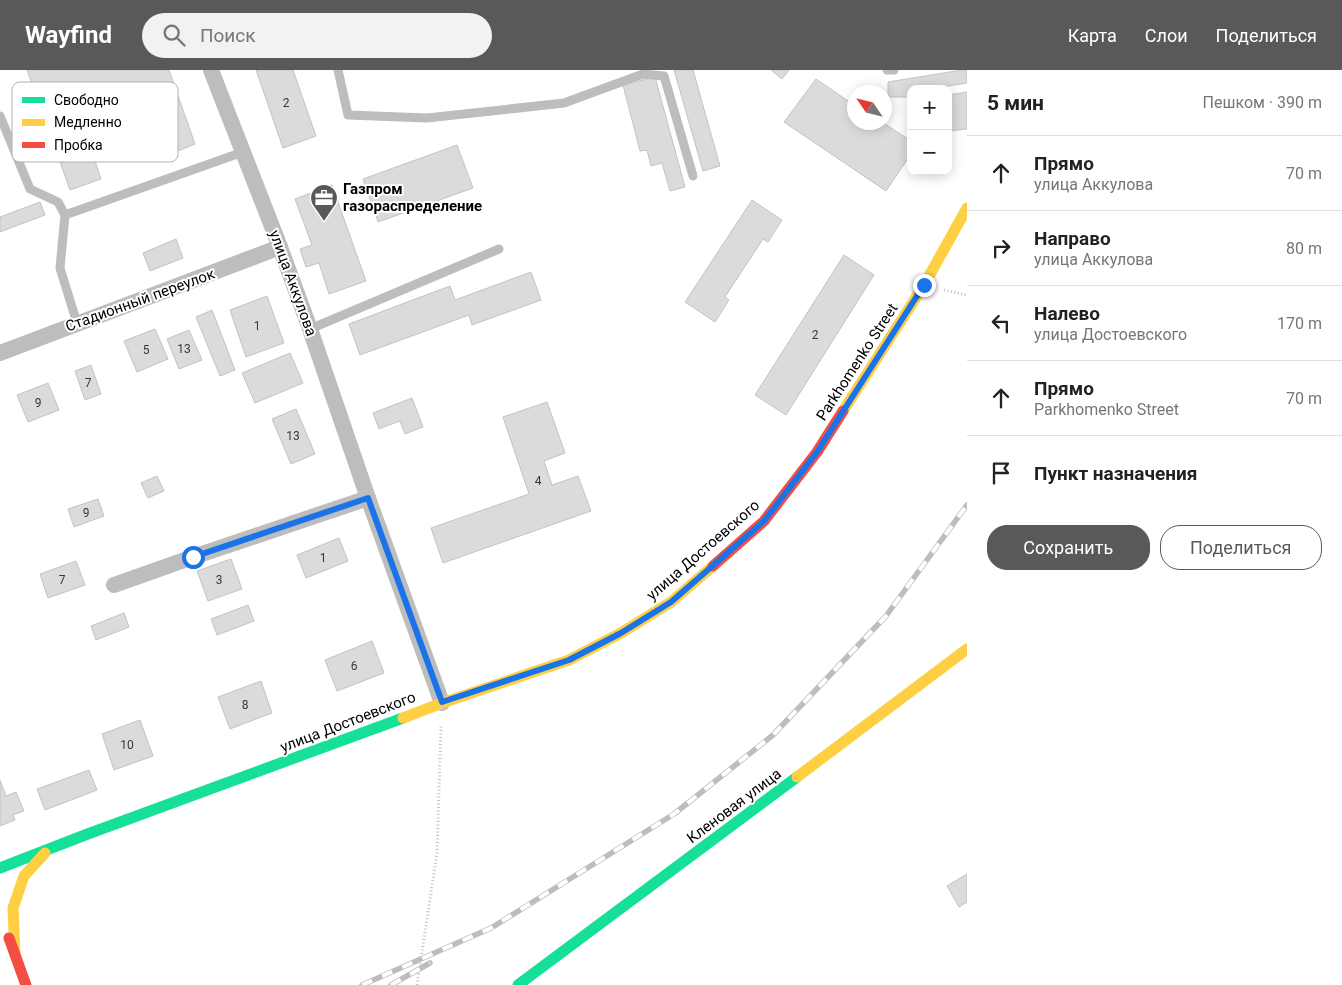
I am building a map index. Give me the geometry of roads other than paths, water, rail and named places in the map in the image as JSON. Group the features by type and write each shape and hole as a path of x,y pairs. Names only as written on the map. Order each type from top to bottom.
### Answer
{"main road":[{"name":"Parkhomenko Street","path":"817,452 924,285 967,208"},
{"name":"улица Достоевского","path":"0,868 84,835 351,738 442,702 569,660 621,633 671,602 764,521 817,452"},
{"name":"Кленовая улица","path":"518,985 967,649"},
{"path":"15,954 13,908 24,876 48,850"},
{"path":"3,921 26,985"},
{"path":"0,942 15,954"}],"street":[{"name":"улица Аккулова","path":"211,70 310,329 368,498 442,702"},
{"name":"Стадионный переулок","path":"0,353 280,247"},
{"path":"114,585 368,498"}],"lane":[{"path":"338,70 348,115 428,118 564,104 643,74 664,76 693,176"},
{"path":"887,70 894,70"},
{"path":"0,116 12,145"},
{"path":"64,215 243,152"},
{"path":"19,162 30,189 58,202 64,215 60,268 77,323"},
{"path":"310,329 499,249"}],"railway":[{"path":"362,985 491,928 674,814 773,735 886,616 967,505"},
{"path":"391,985 430,963"}],"place":[{"name":"Газпром газораспределение","path":"324,222"}]}
